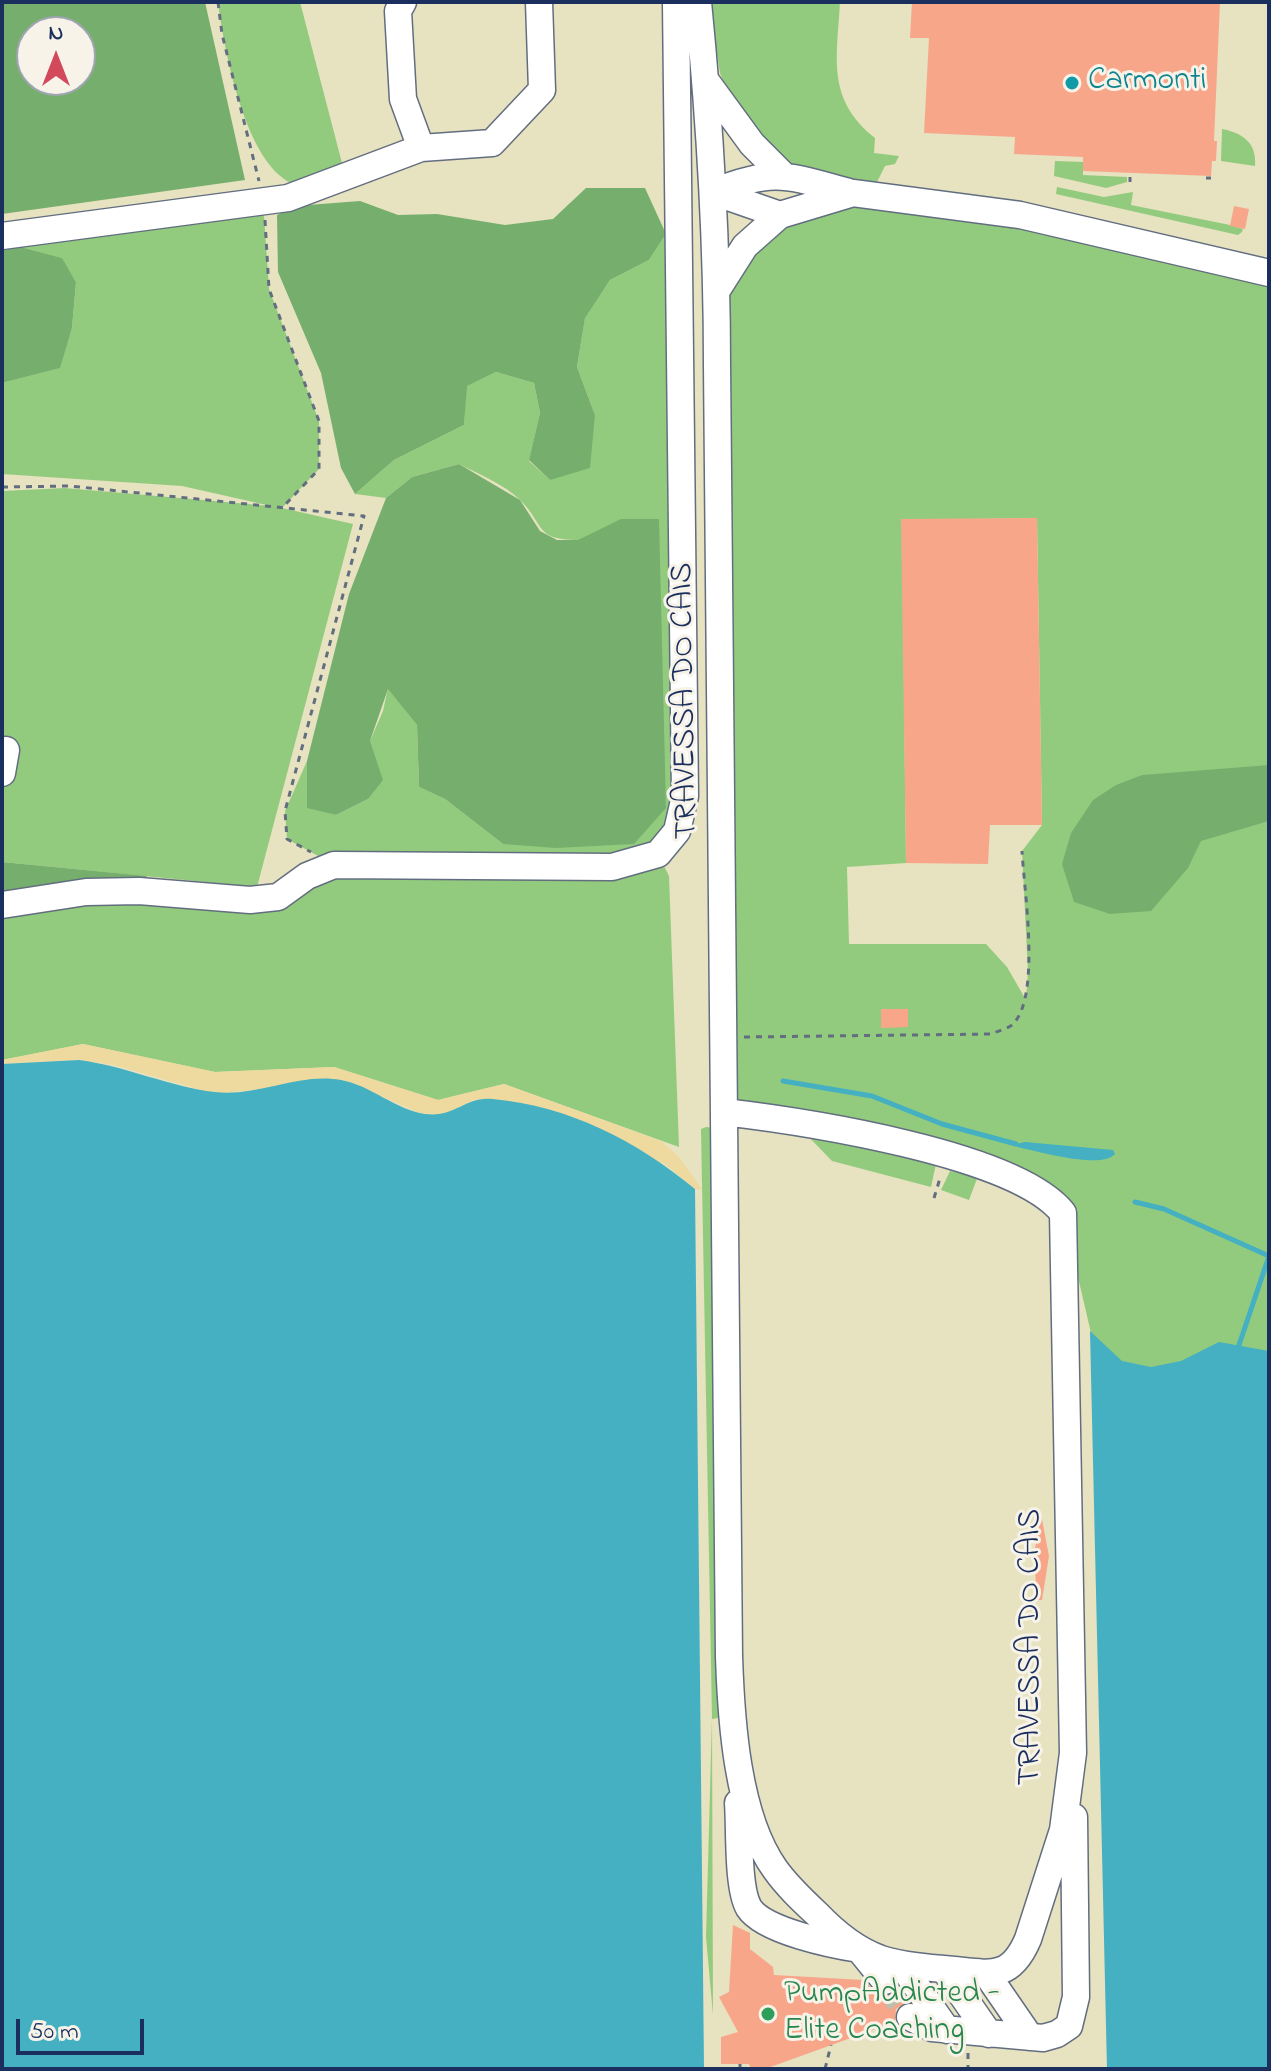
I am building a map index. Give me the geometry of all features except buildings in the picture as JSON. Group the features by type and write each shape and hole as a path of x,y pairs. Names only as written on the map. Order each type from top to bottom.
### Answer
{"street":[{"path":"403,2 398,11 403,99 421,148"},
{"path":"2,236 288,198 421,148 492,143 542,90 539,2"},
{"path":"2,905 86,892 126,891 250,900 278,897 307,876 334,865 612,867 658,854 677,831 685,796 676,2"},
{"name":"TRAVESSA DO CAIS","path":"698,2 714,192 717,290 724,1112 731,1708 748,1804 773,1867 829,1927 859,1949 934,1971 1005,1971 1014,1965 1028,1939 1063,1830 1073,1753 1063,1213 1052,1200 1035,1189 947,1157 815,1123 724,1112"},
{"path":"706,81 752,144 783,175"},
{"path":"714,192 750,177 783,175 853,193 1020,215 1269,273"},
{"path":"714,192 780,215"},
{"path":"717,290 745,246 780,215 853,193"},
{"path":"731,1708 745,1895 750,1910 768,1922 820,1942 859,1949"},
{"path":"910,2017 919,2024 989,2034 1057,2034 1069,2026 1074,2015 1073,1753"},
{"path":"934,1971 989,2034"},
{"path":"934,1971 989,2034"}],"path":[{"path":"218,2 222,34 263,201 269,289 319,421 319,469 282,508"},
{"path":"2,487 70,486 364,516 285,811 287,839 334,865"},
{"path":"724,1037 991,1034 1013,1025 1026,1002 1028,972 1022,851"},
{"path":"934,1198 947,1157"},
{"path":"825,2069 831,2045"}],"green space":[{"path":"2,2 205,2 245,180 2,214"},
{"path":"218,2 300,2 342,163 291,183 275,171 249,129 225,47"},
{"path":"709,2 840,2 837,59 842,93 859,123 875,138 874,153 899,156 895,164 885,166 876,184 827,179 786,165 736,113 720,73"},
{"path":"1222,129 1247,140 1254,151 1255,166 1221,161"},
{"path":"1055,161 1083,162 1083,175 1127,177 1127,182 1106,188 1054,176"},
{"path":"1057,187 1104,197 1133,192 1131,205 1243,229 1238,235 1056,194"},
{"path":"586,188 645,188 666,234 649,260 610,280 585,318 577,367 595,415 590,468 550,480 529,460 540,413 534,383 496,372 467,386 464,425 394,460 355,494 341,468 321,373 278,272 277,215 295,206 360,201 398,215 437,214 505,225 553,219"},
{"path":"853,193 1269,273 1269,2069 1110,2062 1091,1333 1063,1213 1035,1189 724,1112 717,290 745,246","holes":["1037,518 1042,825 1022,851 1028,972 1026,1000 1007,967 986,944 849,944 847,867 906,863 902,520"]},
{"path":"263,201 269,289 319,421 319,469 282,508 353,524 257,887 2,862 2,491 65,488 271,506 182,486 2,474 2,383 59,368 72,328 76,282 61,258 21,247 21,234"},
{"path":"666,234 685,796 658,854 669,876 679,1147 504,1084 438,1100 334,1067 215,1072 83,1044 2,1060 2,905 250,900 333,864 287,839 285,811 307,761 307,807 336,815 368,799 370,741 383,711 388,688 417,725 419,787 445,799 503,844 666,808 663,766 578,540 547,534 514,494 459,464 412,477 386,498 355,494 394,460 464,425 466,386 496,372 534,383 540,413 529,461 550,480 595,415 577,367 585,317 610,280 649,260"},
{"path":"21,247 62,258 76,282 72,328 60,368 2,383 2,250"},
{"path":"459,464 520,500 540,531 557,540 578,540 621,519 659,519 666,808 634,844 556,848 503,844 445,799 419,787 417,725 388,689 370,741 383,780 368,799 336,815 307,808 307,761 349,594 386,498 412,477"},
{"path":"1269,765 1269,821 1201,841 1188,868 1151,911 1110,914 1074,902 1062,864 1071,833 1093,800 1116,785 1142,775"},
{"path":"2,862 147,876 139,891 2,905"},
{"path":"715,1128 724,1717 712,1719 713,2015 706,1937 712,1718 701,1129"},
{"path":"805,1133 936,1164 931,1187 832,1161"},
{"path":"950,1171 978,1176 969,1200 941,1190"}],"sand":[{"path":"83,1044 215,1072 334,1067 438,1100 504,1084 661,1141 679,1157 702,1189 695,1189 665,1164 474,1100 443,1116 420,1113 343,1080 215,1094 114,1065 79,1060 2,1064 2,1060"}],"water":[{"path":"79,1060 215,1092 247,1091 310,1079 341,1080 425,1114 445,1113 483,1099 521,1103 575,1118 626,1141 695,1189 704,2069 2,2069 2,1064"},
{"path":"1025,1142 1113,1150 1115,1154 1097,1160 1068,1158 1017,1147 1016,1144"},
{"path":"1090,1331 1122,1361 1151,1367 1181,1361 1219,1342 1269,1351 1269,2069 1107,2069"}],"waterway":[{"path":"783,1081 872,1096 942,1124 1016,1144"},
{"path":"1135,1202 1164,1209 1269,1256 1239,1345"}],"tunnel":[{"path":"885,1981 910,2017"}],"place":[{"name":"Carmonti","path":"1072,83"},
{"name":"PumpAddicted - Elite Coaching","path":"768,2014"}]}
